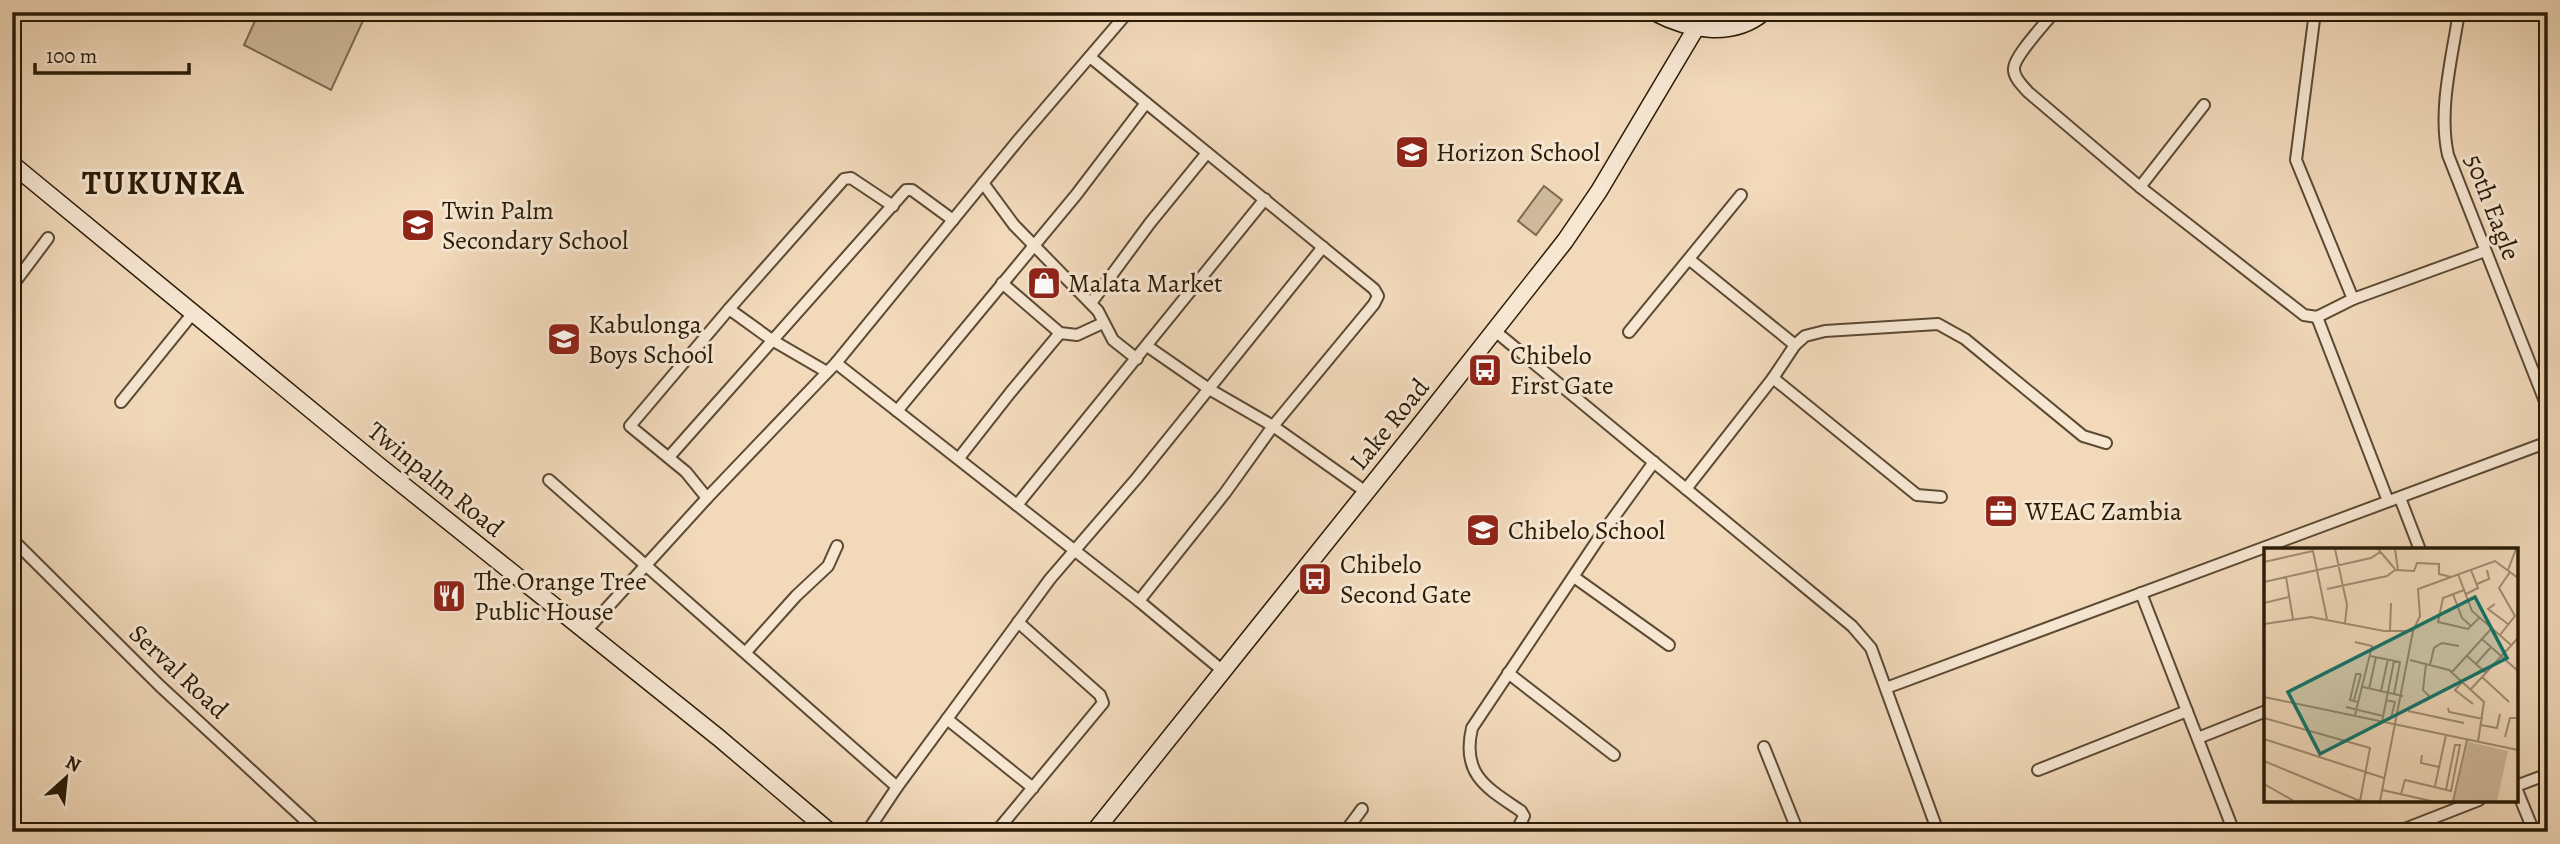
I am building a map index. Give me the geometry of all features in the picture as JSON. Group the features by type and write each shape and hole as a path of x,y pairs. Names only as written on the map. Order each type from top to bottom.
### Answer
{"main road":[{"path":"1654,12 1682,26 1696,29 1737,26 1764,12"},
{"name":"Lake Road","path":"1094,832 1565,241 1599,191 1696,29"},
{"name":"Twinpalm Road","path":"12,164 378,466 586,631 830,832"}],"street":[{"path":"586,631 707,498 836,363 983,183 1128,12"},
{"path":"2054,12 2017,58 2014,68 2016,78 2028,92 2140,187 2304,315 2317,317 2353,299 2485,251"},
{"path":"2315,12 2296,160 2353,299"},
{"name":"50th Eagle","path":"2459,12 2444,118 2444,140 2548,409"},
{"path":"1090,57 1374,289 1378,296 1273,426 1225,493 1139,601"},
{"path":"897,411 1146,103"},
{"path":"2140,187 2204,105"},
{"path":"1091,303 1150,223 1207,153"},
{"path":"707,498 686,472 630,426 844,179 851,178 893,206"},
{"path":"983,183 1014,225 1091,303 1113,340 1137,359"},
{"path":"669,457 909,189 953,220"},
{"path":"1629,332 1741,195"},
{"path":"1017,505 1265,199"},
{"path":"12,285 48,238"},
{"path":"867,832 897,787 1061,566 1323,247"},
{"path":"1690,260 1795,345"},
{"path":"1003,283 1060,333 1077,335 1102,323"},
{"path":"729,309 772,340 827,372"},
{"path":"121,402 193,313"},
{"path":"2317,317 2388,501"},
{"path":"1686,489 1773,378 1795,345 1805,336 1825,331 1938,324 1965,339 2083,436 2106,443"},
{"path":"1495,331 1852,626 1871,648 1938,832"},
{"path":"959,458 1060,333"},
{"path":"1147,346 1209,388 1273,426 1366,492"},
{"path":"836,363 1139,601 1223,671"},
{"path":"1773,378 1917,495 1941,497"},
{"path":"1886,688 2548,442"},
{"path":"1516,832 1524,816 1521,811 1486,788 1473,772 1468,745 1472,728 1654,462"},
{"path":"549,480 897,787"},
{"path":"2400,498 2419,548"},
{"name":"Serval Road","path":"12,539 160,686 318,832"},
{"path":"746,652 796,596 828,566 837,546"},
{"path":"1574,577 1669,645"},
{"path":"2141,593 2234,832"},
{"path":"996,832 1104,700 1018,622"},
{"path":"1508,673 1614,755"},
{"path":"2038,770 2187,711"},
{"path":"2197,738 2264,711"},
{"path":"947,719 1033,788"},
{"path":"1764,747 1798,832"},
{"path":"2518,786 2548,774"},
{"path":"2518,792 2534,832"},
{"path":"2397,832 2474,802"},
{"path":"1345,832 1363,809"}],"shaded area":[{"path":"259,12 367,12 331,90 244,45"},
{"path":"1544,186 1562,200 1536,235 1518,221"}],"place":[{"name":"Horizon School","path":"1412,152"},
{"name":"Twin Palm Secondary School","path":"418,225"},
{"name":"Malata Market","path":"1044,283"},
{"name":"Kabulonga Boys School","path":"564,339"},
{"name":"Chibelo First Gate","path":"1485,370"},
{"name":"WEAC Zambia","path":"2001,511"},
{"name":"Chibelo School","path":"1483,530"},
{"name":"Chibelo Second Gate","path":"1315,579"},
{"name":"The Orange Tree Public House","path":"449,596"}],"district":[{"name":"TUKUNKA","path":"164,182"}]}
